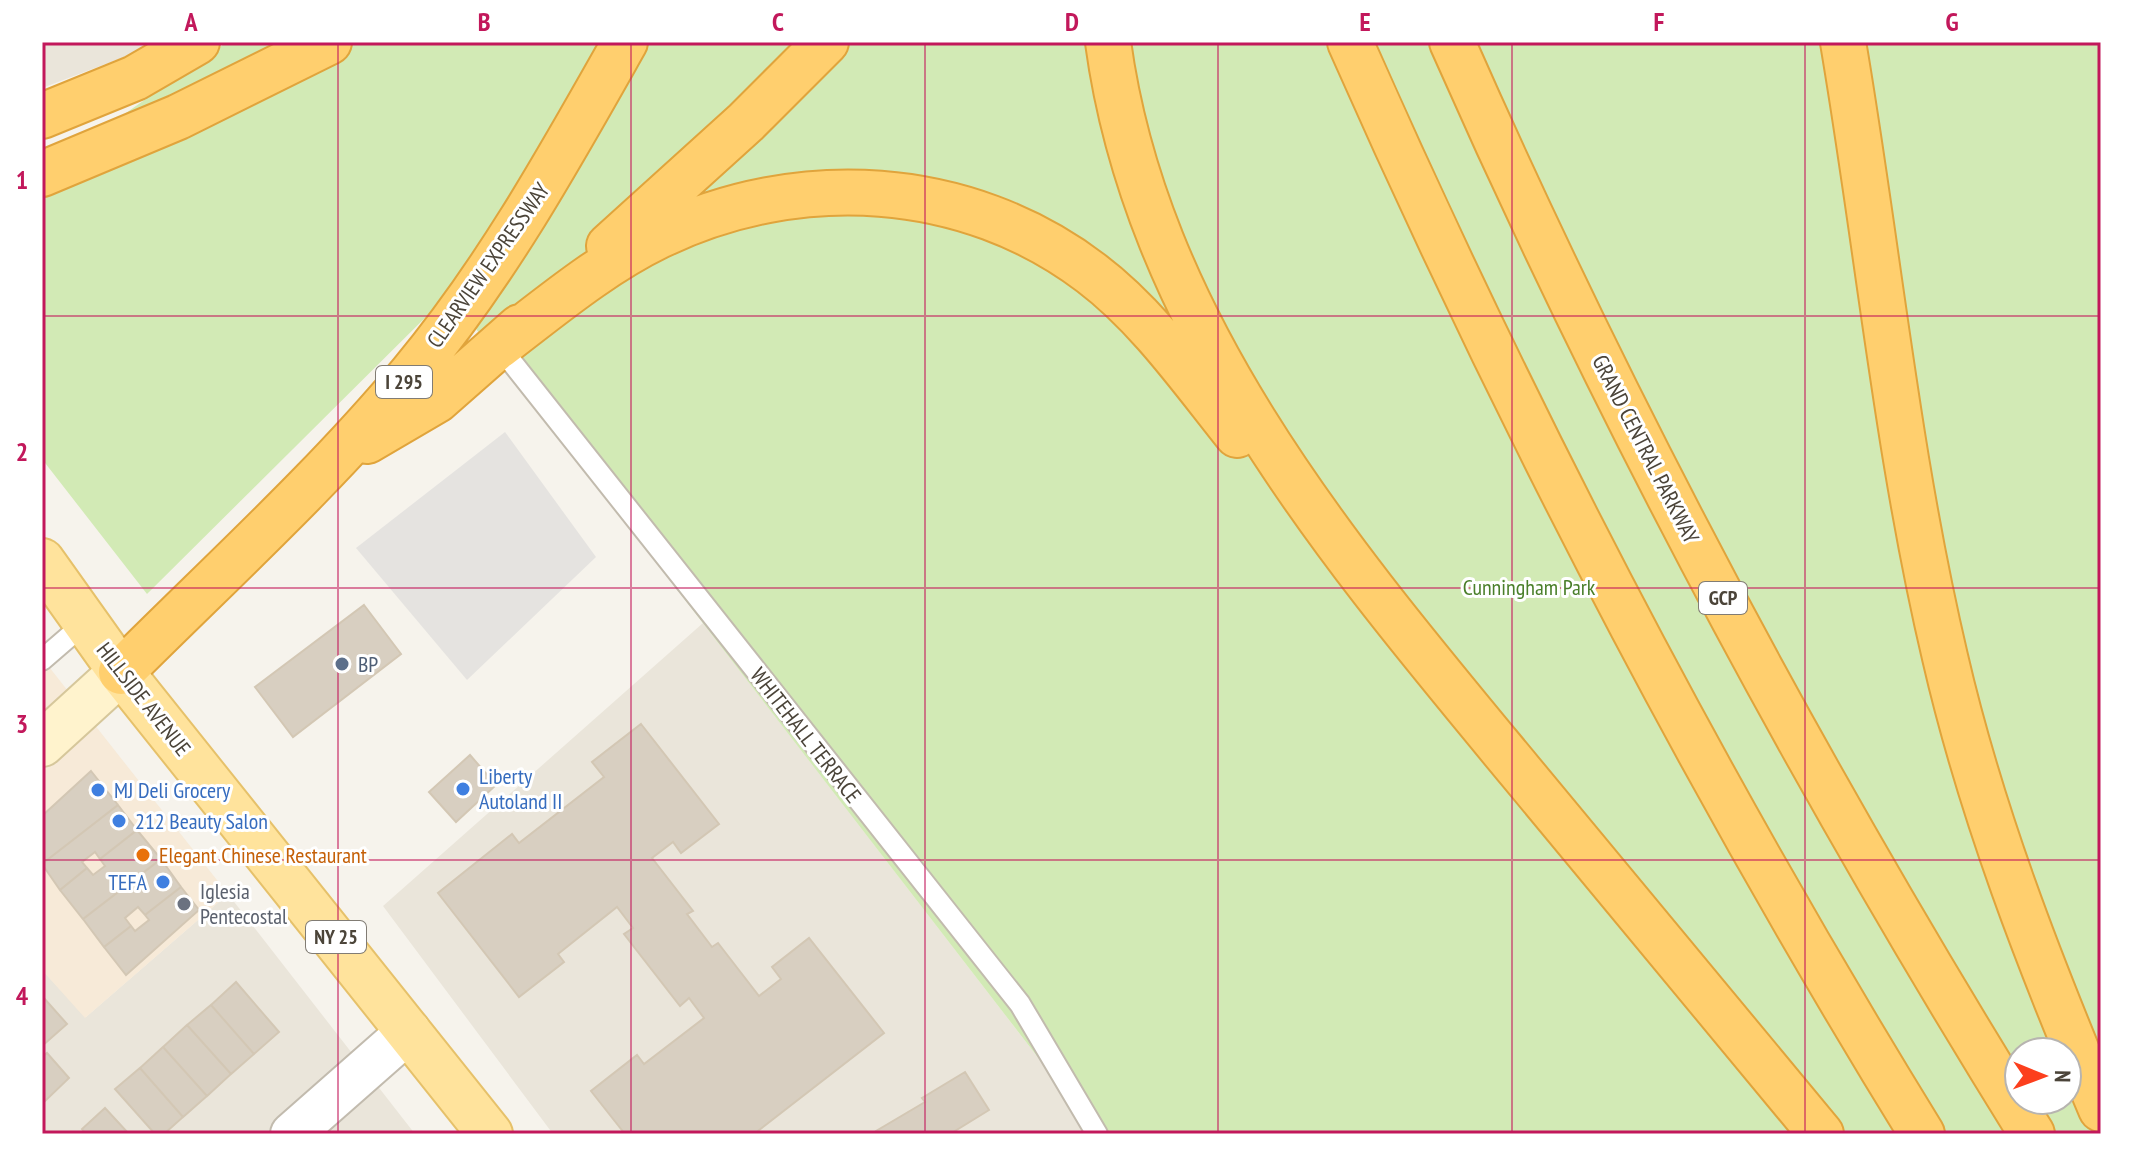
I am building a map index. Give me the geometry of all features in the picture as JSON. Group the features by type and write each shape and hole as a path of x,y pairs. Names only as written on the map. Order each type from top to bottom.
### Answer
{"highway":[{"path":"42,116 135,78 197,42"},
{"path":"42,174 178,117 329,42"},
{"name":"CLEARVIEW EXPRESSWAY","path":"121,672 336,459 413,372 493,265 544,186 625,42"},
{"path":"336,459 437,400 746,122 826,42"},
{"path":"1108,42 1126,129 1144,192 1188,296 1228,377 1265,439 1373,594"},
{"path":"1350,42 1461,287 1577,522 1779,896 1922,1134"},
{"name":"GRAND CENTRAL PARKWAY","path":"1452,42 1600,358 1735,621 1868,863 2032,1134"},
{"path":"1843,42 1904,457 1945,659 2000,847 2101,1109"},
{"path":"1859,42 1876,264"},
{"path":"499,346 623,257 659,236 739,206 777,196 844,191 913,197 953,206 1026,233 1060,251 1123,300 1277,485 1373,594 1821,1134"}],"main road":[{"name":"HILLSIDE AVENUE","path":"42,561 121,672 490,1134"},
{"path":"45,734 121,672"}],"street":[{"path":"292,1134 409,1031"}],"lane":[{"name":"WHITEHALL TERRACE","path":"499,346 1020,1004 1097,1134"},
{"path":"42,660 86,622"}],"shaded area":[{"path":"42,42 164,42 42,88"},
{"path":"505,432 596,557 467,680 356,548"},
{"path":"703,623 1097,1134 553,1134 383,906"},
{"path":"42,658 228,894 85,1018 42,970"},
{"path":"228,894 415,1134 42,1134 42,970 86,1017"}],"green space":[{"name":"Cunningham Park","path":"227,42 2101,42 2101,1134 1097,1134 449,294 147,594 42,459 42,172"}],"building":[{"path":"364,605 401,654 293,737 255,687"},
{"path":"641,724 719,824 681,853 673,842 652,858 693,911 687,914 712,947 718,943 759,996 781,979 772,967 809,938 884,1033 754,1134 625,1134 591,1091 637,1055 644,1064 704,1018 689,998 680,1006 624,934 633,928 617,907 558,954 564,962 519,997 438,893 512,834 519,843 604,777 592,762"},
{"name":"Liberty Autoland II","path":"470,755 496,785 456,822 429,792"},
{"path":"91,771 118,805 42,864 42,816"},
{"path":"118,805 137,830 100,859 95,852 82,862 87,868 60,890 42,864"},
{"path":"137,830 161,859 83,919 60,890 87,868 93,875 105,866 100,859"},
{"path":"161,859 181,887 145,915 138,907 125,918 131,926 104,947 83,919"},
{"path":"181,887 199,910 126,975 104,947 131,926 135,931 149,920 145,915"},
{"path":"236,982 279,1032 254,1054 211,1005"},
{"path":"42,998 67,1024 42,1046"},
{"path":"211,1005 254,1054 231,1074 187,1025"},
{"path":"187,1025 231,1074 207,1096 163,1047"},
{"path":"163,1047 207,1096 183,1117 140,1068"},
{"path":"47,1053 69,1078 42,1104 42,1057"},
{"path":"140,1068 183,1117 164,1134 155,1134 115,1089"},
{"path":"965,1072 989,1110 950,1134 878,1134 876,1131 925,1102 922,1098"},
{"path":"105,1108 129,1134 86,1134 82,1129"}],"place":[{"name":"BP","path":"342,664"},
{"name":"Liberty Autoland II","path":"463,789"},
{"name":"MJ Deli Grocery","path":"98,790"},
{"name":"212 Beauty Salon","path":"119,821"},
{"name":"Elegant Chinese Restaurant","path":"143,855"},
{"name":"TEFA","path":"163,882"},
{"name":"Iglesia Pentecostal","path":"184,904"}]}
